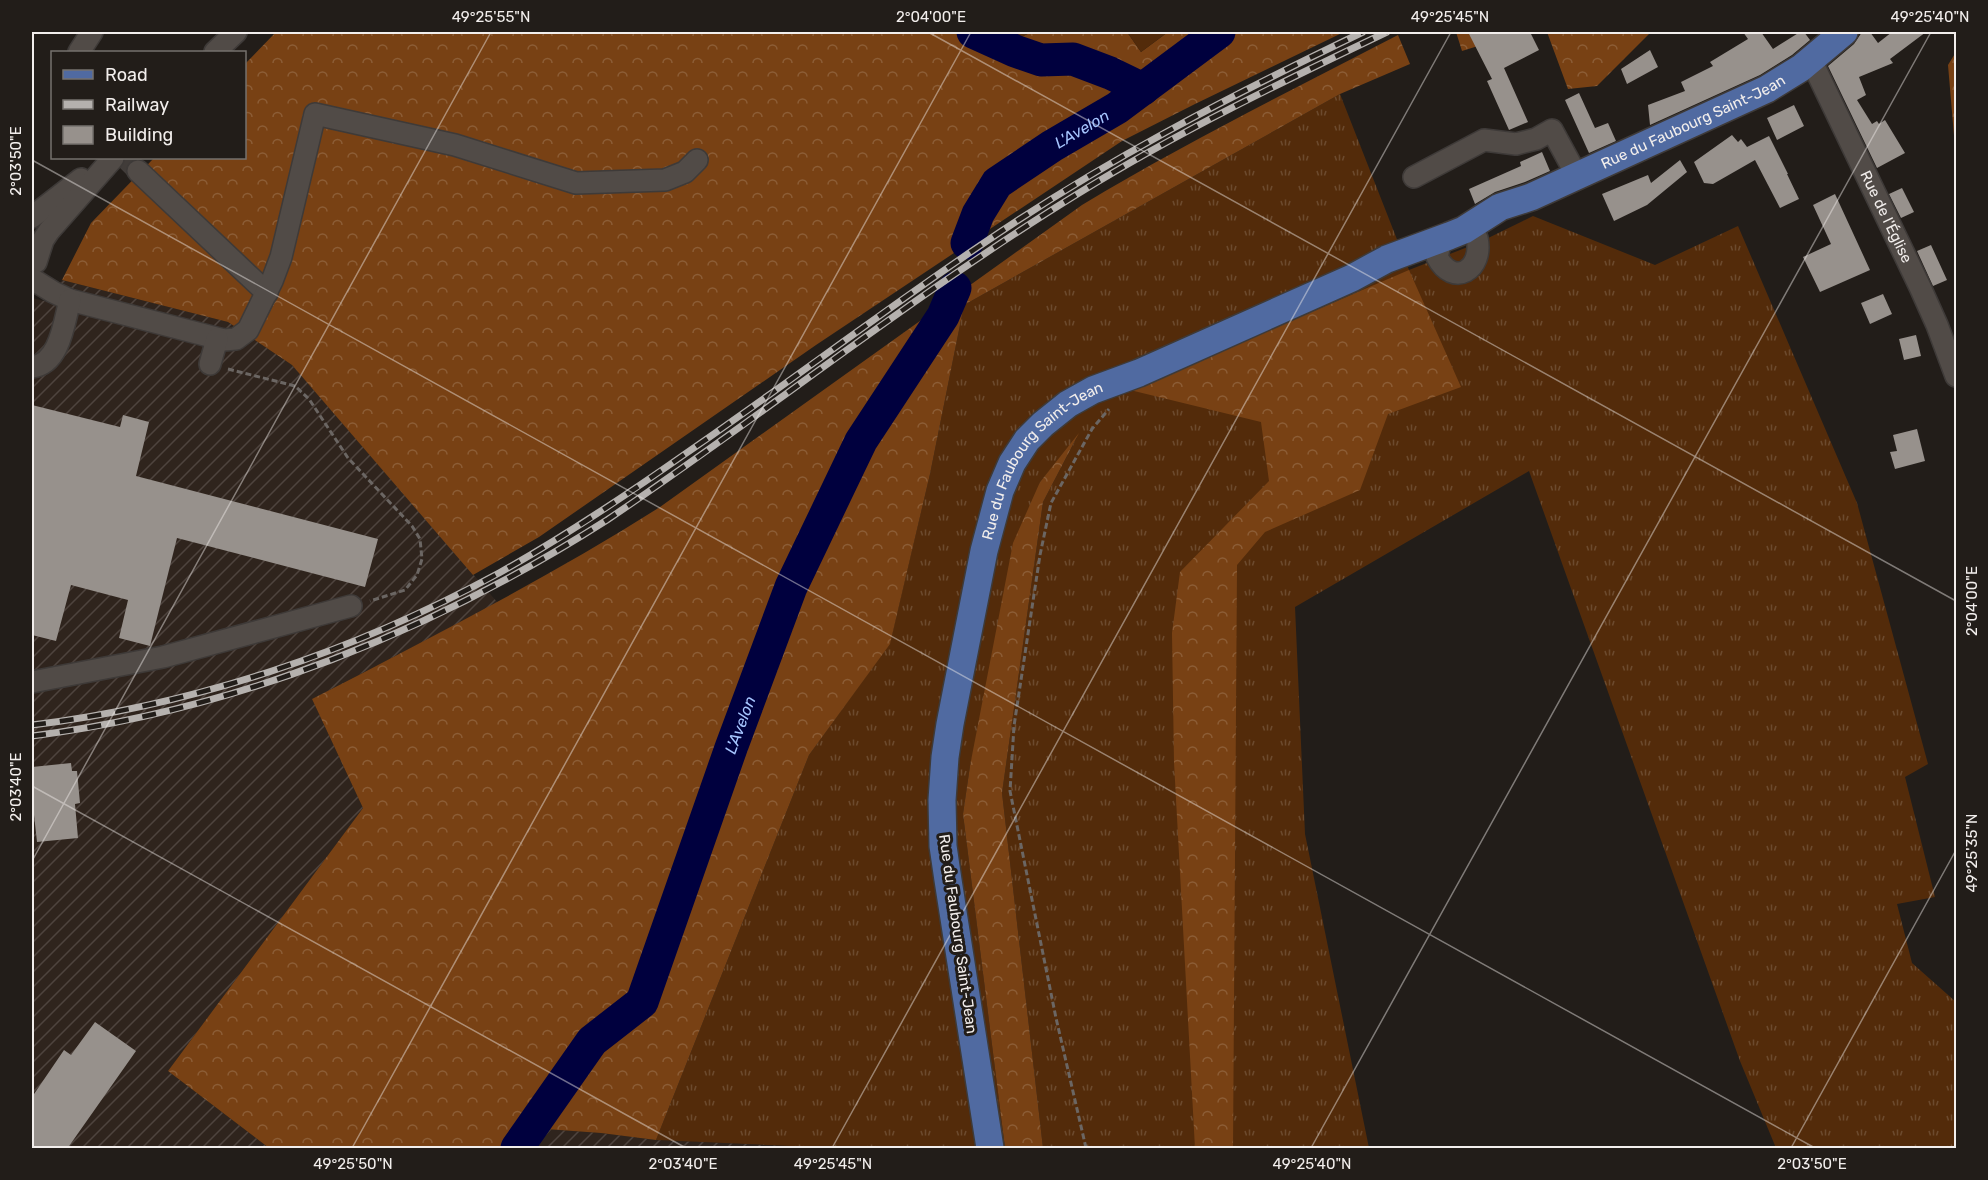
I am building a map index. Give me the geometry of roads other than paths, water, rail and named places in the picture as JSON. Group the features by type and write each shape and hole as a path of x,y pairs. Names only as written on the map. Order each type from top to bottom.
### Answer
{"main road":[{"name":"Rue du Faubourg Saint-Jean","path":"1441,247 1500,207 1531,197 1786,79 1844,32"},
{"name":"Rue du Faubourg Saint-Jean","path":"990,1149 943,838 942,793 945,757 966,649 1019,482 1048,438 1066,422 1139,373 1352,278 1400,253 1441,247 1460,248 1531,197"}],"street":[{"path":"80,51 92,32"},
{"path":"216,51 236,32"},
{"name":"Rue de l'Église","path":"1811,60 1920,287 1956,376"},
{"path":"32,239 35,249 33,272 53,292 70,300 229,341 242,335 252,324 281,257 315,114 455,145 576,183 665,180 685,172 697,160"},
{"path":"1414,177 1484,140 1516,144 1536,139 1552,130 1577,176"},
{"path":"32,217 106,159"},
{"path":"33,272 43,240 49,231 112,159"},
{"path":"138,171 267,293"},
{"path":"32,367 44,364 53,353 70,300"},
{"path":"210,364 217,339"},
{"path":"32,682 163,657 351,606"}],"waterway":[{"path":"973,32 1041,60 1073,59 1143,89"},
{"name":"L'Avelon","path":"967,243 978,214 997,183 1052,146 1117,108 1219,32"},
{"name":"L'Avelon","path":"517,1148 592,1041 642,1002 731,748 791,587 861,441 943,316 955,288"}],"tunnel":[{"path":"126,159 138,171"}],"railway":[{"path":"32,725 153,704 273,671 388,627 499,573 571,531 640,485 1024,216 1166,132 1363,32"},
{"path":"32,736 108,724 184,707 258,685 331,660 473,597 607,520 959,271 1079,193 1192,128 1387,32"}]}
